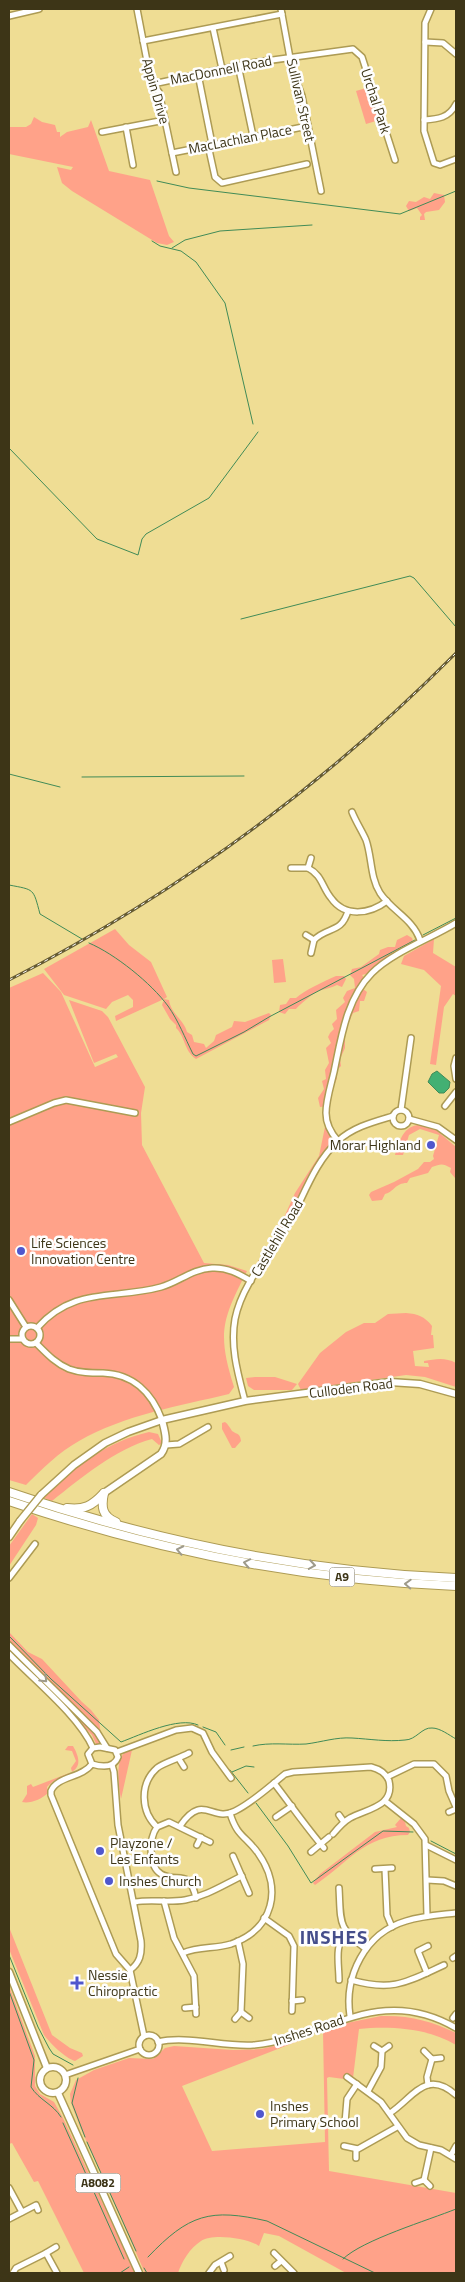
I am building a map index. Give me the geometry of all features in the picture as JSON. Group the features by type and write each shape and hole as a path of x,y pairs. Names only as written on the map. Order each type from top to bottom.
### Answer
{"highway":[{"name":"A9","path":"9,1492 48,1506 128,1528 229,1552 315,1566 390,1574 456,1578"},
{"name":"A9","path":"48,1506 72,1509 85,1508 92,1505 104,1493"},
{"name":"A9","path":"104,1493 102,1506 104,1514 128,1528"},
{"name":"A9","path":"9,1501 86,1526 228,1559 323,1575 388,1582 456,1586"}],"main road":[{"name":"Culloden Road","path":"9,1537 41,1495 74,1465 105,1443 128,1432 162,1420 245,1402 390,1382 420,1384 456,1394"},
{"path":"104,1493 114,1484 157,1457 166,1445 162,1420"},
{"name":"A8082","path":"9,1972 47,2068 41,2074 41,2086 50,2093 58,2093 139,2273"},
{"path":"47,2068 56,2067 65,2075 65,2087 58,2093"}],"street":[{"path":"9,16 39,9"},
{"name":"Appin Drive","path":"137,9 153,84 159,92 176,172"},
{"path":"431,9 425,23 425,138 434,163 440,166 456,159"},
{"path":"143,41 213,28 282,12"},
{"name":"Sullivan Street","path":"282,12 290,57 308,126 321,191"},
{"path":"213,28 222,69"},
{"path":"425,42 444,42 456,54"},
{"name":"Urchal Park","path":"290,57 346,48 359,52 396,160"},
{"name":"MacDonnell Road","path":"153,84 290,57"},
{"path":"238,66 253,136"},
{"path":"198,74 215,177 222,183 307,164"},
{"path":"424,120 444,118 452,112 456,104"},
{"path":"102,132 165,120"},
{"name":"MacLachlan Place","path":"172,153 308,126"},
{"path":"126,127 133,165"},
{"path":"352,812 367,842 375,883 387,901 410,923 420,940"},
{"path":"308,868 312,858"},
{"path":"291,868 308,868 319,876 333,901 348,911 361,912 370,910 387,901"},
{"path":"311,953 314,940 322,934 339,928 343,924 348,911"},
{"path":"338,1141 328,1126 327,1104 345,1022 352,1005 370,975 389,960 417,944 420,940 428,939 456,924"},
{"path":"306,935 314,940"},
{"path":"393,1116 395,1124 400,1126 407,1124 409,1119 407,1112 401,1110 411,1038"},
{"path":"456,1058 454,1066 456,1078"},
{"path":"397,1079 406,1080"},
{"path":"445,1106 456,1092"},
{"path":"9,1122 54,1103 66,1100 136,1113"},
{"path":"449,1101 454,1104"},
{"name":"Castlehill Road","path":"245,1402 238,1373 233,1336 240,1303 251,1281 290,1221 320,1163 338,1141 365,1124 393,1116 401,1110"},
{"path":"409,1119 438,1127 456,1140"},
{"path":"37,1328 59,1308 79,1299 154,1289 171,1284 199,1270 221,1269 235,1272 251,1281"},
{"path":"9,1300 26,1327"},
{"path":"22,1339 22,1331 26,1327 32,1326 37,1328"},
{"path":"36,1343 40,1336 37,1328"},
{"path":"9,1339 22,1339 28,1344 36,1343 57,1362 70,1370 113,1374 131,1380 148,1393 155,1402 162,1420"},
{"path":"166,1445 180,1444 208,1427"},
{"path":"9,1578 35,1544"},
{"path":"9,1645 97,1732 107,1748"},
{"path":"9,1654 77,1723 88,1736 94,1748"},
{"path":"92,1764 88,1754 94,1748 107,1748 117,1752 176,1730 192,1728 203,1733 212,1752 231,1778"},
{"path":"117,1752 118,1760 112,1765 92,1764 86,1770 55,1784 51,1795 116,1954 130,1970 144,2036"},
{"path":"157,1827 146,1812 143,1798 145,1793 155,1771 159,1767 188,1753"},
{"path":"179,1759 184,1766"},
{"path":"387,1778 414,1764 434,1764 446,1776 449,1791 456,1808 449,1812"},
{"path":"112,1765 118,1825 135,1902 142,1950 138,1962 130,1970"},
{"path":"180,1826 189,1814 199,1809 230,1813 293,1772 371,1767 378,1769 387,1778 390,1788 385,1800 378,1807 344,1822 322,1846 311,1852"},
{"path":"274,1783 322,1846"},
{"path":"385,1800 414,1824 423,1835 426,1844 427,1916"},
{"path":"276,1817 292,1806"},
{"path":"183,1953 198,1948 221,1946 238,1941 252,1932 264,1918 272,1901 270,1879 258,1854 238,1832 230,1813"},
{"path":"339,1815 344,1822"},
{"path":"196,1898 192,1885 188,1880 178,1876 168,1877 157,1870 154,1864 151,1838 157,1827 169,1822 210,1842"},
{"path":"197,1845 201,1837"},
{"path":"426,1844 456,1860"},
{"path":"233,1856 249,1893"},
{"path":"375,1869 392,1868"},
{"path":"385,1869 387,1914 392,1927"},
{"path":"135,1902 196,1898 209,1894 242,1876"},
{"path":"427,1880 444,1881 456,1886"},
{"path":"338,1888 343,1928 346,1933 366,1949"},
{"path":"164,1901 174,1938 194,1976 196,2014"},
{"path":"350,2016 348,1996 351,1980 366,1949 392,1927 405,1921 427,1916 456,1913"},
{"path":"264,1918 292,1940 294,1952 292,2011"},
{"path":"339,1980 338,1945 340,1938 346,1933"},
{"path":"235,2019 242,2012 243,1964 238,1941"},
{"path":"427,1972 418,1951 428,1946"},
{"path":"351,1980 372,1985 392,1986 444,1964"},
{"path":"339,1970 346,1969"},
{"path":"292,2001 302,2000"},
{"path":"185,2008 196,2007"},
{"name":"Inshes Road","path":"158,2042 174,2041 238,2046 273,2042 350,2016 379,2011 403,2011 427,2016 456,2028"},
{"path":"242,2012 249,2018"},
{"path":"144,2036 153,2036 158,2042 156,2052 150,2055 144,2054 140,2049 140,2040 144,2036"},
{"path":"374,2046 382,2051"},
{"path":"382,2051 389,2046"},
{"path":"65,2075 140,2049"},
{"path":"368,2091 381,2067 382,2051"},
{"path":"424,2051 432,2060"},
{"path":"432,2060 441,2058"},
{"path":"428,2085 428,2072 432,2060"},
{"path":"347,2077 381,2102 390,2113 397,2127 413,2142 451,2155 456,2160"},
{"path":"345,2123 348,2096 356,2084"},
{"path":"390,2113 400,2107 414,2091 428,2085 444,2087 456,2095"},
{"path":"338,2111 346,2112"},
{"path":"344,2146 356,2149 397,2127"},
{"path":"451,2155 456,2146"},
{"path":"424,2180 431,2148"},
{"path":"356,2149 356,2158"},
{"path":"415,2184 424,2180"},
{"path":"424,2180 430,2186"},
{"path":"9,2188 22,2212"},
{"path":"9,2219 36,2204 38,2210"},
{"path":"13,2273 16,2268 56,2247"},
{"path":"46,2253 58,2273"},
{"path":"274,2253 294,2273"},
{"path":"209,2273 220,2262 230,2256"},
{"path":"275,2266 281,2260"},
{"path":"220,2262 224,2270"}],"shaded area":[{"path":"366,88 369,90 377,118 376,121 366,124 356,91"},
{"path":"34,117 42,122 55,125 57,132 60,132 60,137 67,132 88,127 91,120 109,171 150,180 169,236 174,242 167,245 157,243 72,191 62,183 57,167 71,170 73,167 9,154 9,127 26,127 31,124"},
{"path":"434,193 444,195 445,202 439,210 426,212 424,214 425,220 420,220 422,215 417,208 409,211 406,206 409,201 416,202 424,197 430,199"},
{"path":"115,929 129,945 151,962 167,997 116,1021 115,1016 133,1007 133,1000 128,995 112,1002 106,1009 64,995 44,969"},
{"path":"407,935 412,938 414,944 373,967 370,973 362,975 367,981 363,989 367,992 364,1001 360,1001 359,1011 353,1013 345,1031 345,1048 340,1059 341,1066 337,1070 337,1078 333,1088 327,1089 331,1098 330,1104 329,1106 320,1107 318,1098 324,1089 322,1081 326,1079 325,1070 329,1063 326,1048 331,1043 328,1037 334,1029 332,1024 337,1019 336,1010 345,1002 343,998 347,991 355,988 354,979 350,975 352,969 361,967 379,954 380,950 395,947 397,940"},
{"path":"434,939 433,953 456,967 456,996 453,994 444,1007 436,1065 430,1064 441,986 424,970 401,964 404,956"},
{"path":"283,959 286,982 274,983 272,960"},
{"path":"43,973 61,992 95,1067 118,1057 116,1054 94,1063 69,1000 102,1011 108,1017 145,1087 141,1113 142,1145 204,1263 228,1265 247,1271 232,1302 225,1327 225,1353 234,1387 229,1394 152,1412 96,1432 65,1450 26,1485 9,1480 9,988"},
{"path":"336,976 344,976 346,979 342,987 337,985 318,991 296,1009 289,1009 285,1014 279,1012 280,1005 286,1004 290,998 296,998 309,989"},
{"path":"164,999 169,1000 172,1009 187,1032 192,1035 194,1042 204,1044 206,1048 214,1041 216,1035 232,1027 234,1021 245,1022 269,1013 271,1015 269,1020 196,1059 189,1052 176,1025 162,1005"},
{"path":"437,1071 450,1082 449,1088 444,1093 439,1093 428,1082 432,1074"},
{"path":"326,1122 334,1142 286,1225 250,1273 276,1235 295,1193 319,1156"},
{"path":"419,1125 436,1130 456,1147 456,1187 455,1178 450,1172 451,1168 440,1165 432,1167 428,1173 410,1178 407,1183 400,1184 385,1194 382,1200 372,1201 369,1195 371,1192 418,1169 424,1162 430,1162 434,1159 433,1156 439,1135 420,1129 409,1135 403,1155 395,1155 405,1132 409,1128"},
{"path":"406,1313 420,1316 432,1326 431,1335 433,1335 434,1348 413,1351 415,1366 429,1367 428,1363 424,1363 424,1361 436,1359 444,1359 456,1363 456,1387 425,1377 406,1375 301,1390 298,1384 320,1353 346,1332 364,1323 375,1323 388,1314"},
{"path":"275,1377 297,1384 292,1390 254,1390 248,1386 246,1378"},
{"path":"225,1422 240,1437 241,1441 235,1448 232,1448 222,1429 222,1423"},
{"path":"149,1432 158,1434 162,1443 159,1445 152,1439 125,1450 99,1465 52,1501 44,1498 66,1476 91,1457 119,1442"},
{"path":"32,1514 38,1518 36,1525 9,1566 9,1546"},
{"path":"9,1632 28,1652 42,1659 91,1710 99,1720 102,1744 96,1744 92,1735 54,1697 52,1688 39,1676 35,1678 9,1653"},
{"path":"139,1745 132,1750 121,1799 118,1775 121,1757 124,1753"},
{"path":"68,1746 73,1746 78,1756 76,1769 72,1772 71,1768 76,1761 72,1751 65,1750"},
{"path":"72,1772 52,1782 47,1787 48,1793 43,1797 32,1802 22,1802 27,1794 27,1786 31,1784 33,1787"},
{"path":"401,1818 409,1828 410,1832 408,1835 393,1836 368,1845 327,1877 315,1885 313,1883 320,1874 375,1832 397,1827 395,1825"},
{"path":"9,1927 52,2035 70,2048 82,2053 83,2056 75,2061 62,2054 44,2035 9,1949"},
{"path":"9,1986 35,2056 35,2086 40,2094 54,2102 63,2118 135,2273 84,2273 38,2181 34,2182 12,2143 9,2144"},
{"path":"381,2016 411,2018 438,2025 456,2033 456,2045 433,2035 409,2030 396,2028 359,2029 353,2078 327,2078 329,2171 456,2193 456,2273 346,2273 279,2236 264,2233 259,2246 247,2241 230,2238 213,2237 206,2239 190,2251 178,2273 145,2273 71,2103 70,2094 76,2080 94,2070 129,2058 153,2059 165,2048 174,2046 233,2050 261,2049 301,2040 182,2086 212,2151 325,2142 323,2031 342,2024"}],"waterway":[{"path":"157,181 189,188 400,214 456,191"},
{"path":"172,248 185,240 220,231 312,225"},
{"path":"152,241 160,246 181,251 196,262 225,303 253,424"},
{"path":"9,448 97,539 138,555 142,539 146,534 209,498 258,432"},
{"path":"241,619 410,576 414,578 456,627"},
{"path":"9,774 60,787"},
{"path":"82,777 244,776"},
{"path":"9,885 32,892 40,914 82,939"},
{"path":"423,935 456,918"},
{"path":"89,943 121,962 161,997 172,1011 193,1054 196,1056 415,940"},
{"path":"9,1636 51,1679 121,1742 170,1725 181,1723 198,1725"},
{"path":"203,1727 216,1732 225,1745"},
{"path":"253,1746 306,1744 346,1738 385,1741 405,1740 428,1728 441,1730 456,1739"},
{"path":"231,1750 244,1747"},
{"path":"232,1772 246,1766 254,1767"},
{"path":"230,1770 248,1793"},
{"path":"256,1803 288,1846 311,1883 383,1831 413,1832"},
{"path":"431,1841 456,1854"},
{"path":"9,1955 38,2027 49,2048 53,2054 73,2065"},
{"path":"9,1991 34,2060 31,2087 61,2117"},
{"path":"78,2078 72,2103 85,2137"},
{"path":"63,2123 124,2259"},
{"path":"87,2142 136,2251"},
{"path":"343,2259 352,2252 380,2238 456,2209"},
{"path":"148,2257 176,2231 189,2223 215,2215 230,2215 267,2221 375,2273"},
{"path":"120,2273 129,2267"},
{"path":"144,2268 147,2273"}],"railway":[{"path":"9,980 130,912 246,834 354,748 456,653"}],"place":[{"name":"Morar Highland","path":"431,1145"},
{"name":"Life Sciences Innovation Centre","path":"21,1251"},
{"name":"Playzone / Les Enfants","path":"100,1851"},
{"name":"Inshes Church","path":"109,1881"},
{"name":"Nessie Chiropractic","path":"77,1983"},
{"name":"Inshes Primary School","path":"260,2114"}],"district":[{"name":"INSHES","path":"334,1937"}]}
